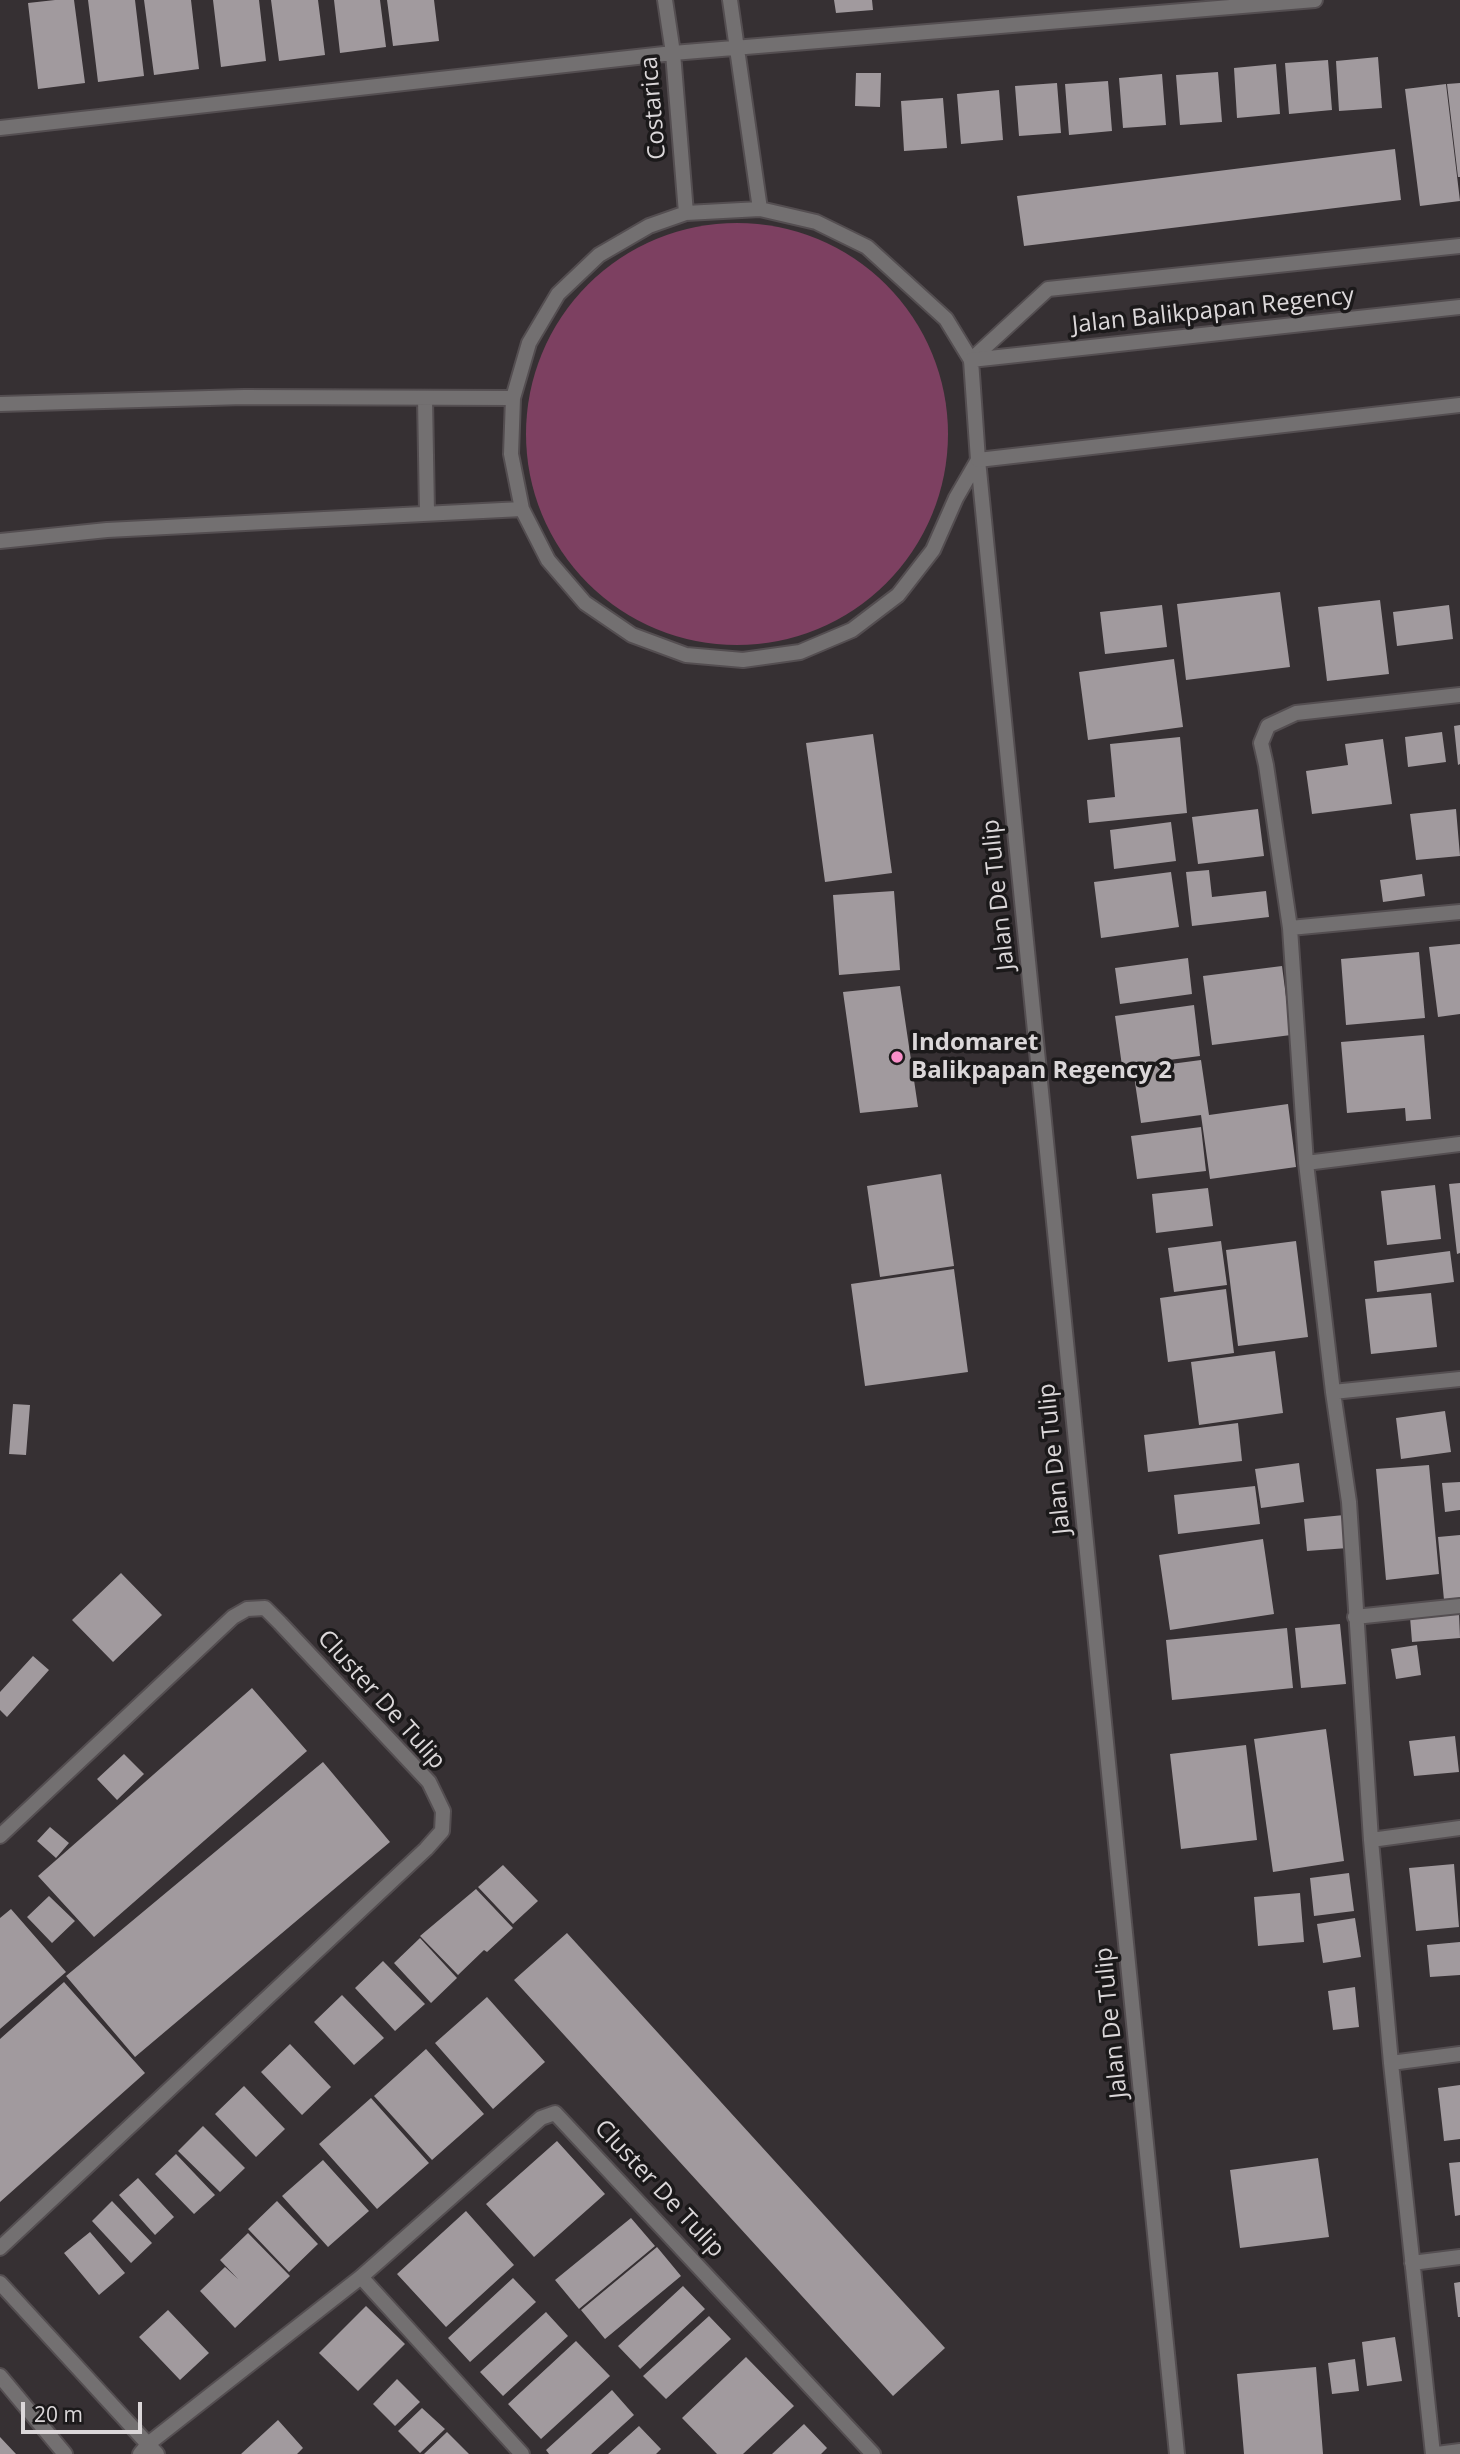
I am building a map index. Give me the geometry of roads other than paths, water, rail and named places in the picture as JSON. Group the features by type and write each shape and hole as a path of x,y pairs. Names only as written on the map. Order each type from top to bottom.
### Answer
{"street":[{"name":"Costarica","path":"666,0 686,213"},
{"path":"730,0 760,209"},
{"path":"0,128 673,53 1315,0"},
{"path":"1460,246 1048,289 971,360 946,319 867,247 816,222 760,209 686,213 649,226 599,254 558,294 529,343 513,398 511,454 522,509 548,560 585,603 632,635 687,655 743,660 800,652 852,630 898,595 933,550 956,498 978,460 1460,405"},
{"name":"Jalan Balikpapan Regency","path":"971,360 1460,307"},
{"name":"Jalan De Tulip","path":"971,360 978,460 1177,2454"},
{"path":"0,404 244,397 513,398"},
{"path":"425,398 427,513"},
{"path":"0,541 107,530 522,509"},
{"path":"1460,695 1296,713 1268,726 1261,743 1290,928 1306,1163 1349,1502 1371,1840 1412,2263 1435,2454 1460,2451"},
{"path":"1290,928 1460,912"},
{"path":"1306,1163 1460,1144"},
{"path":"1333,1392 1460,1379"},
{"path":"1355,1617 1460,1606"},
{"name":"Cluster De Tulip","path":"0,1836 233,1617 247,1609 265,1608 281,1623 429,1782 443,1811 442,1831 426,1849 0,2248"},
{"path":"1371,1840 1460,1828"},
{"path":"1391,2063 1460,2054"},
{"name":"Cluster De Tulip","path":"0,2283 148,2451 361,2277 541,2118 555,2113 873,2454"},
{"path":"1412,2263 1460,2258"},
{"path":"361,2277 522,2454"},
{"path":"0,2376 65,2454"}],"place":[{"name":"Indomaret Balikpapan Regency 2","path":"897,1057"}]}
